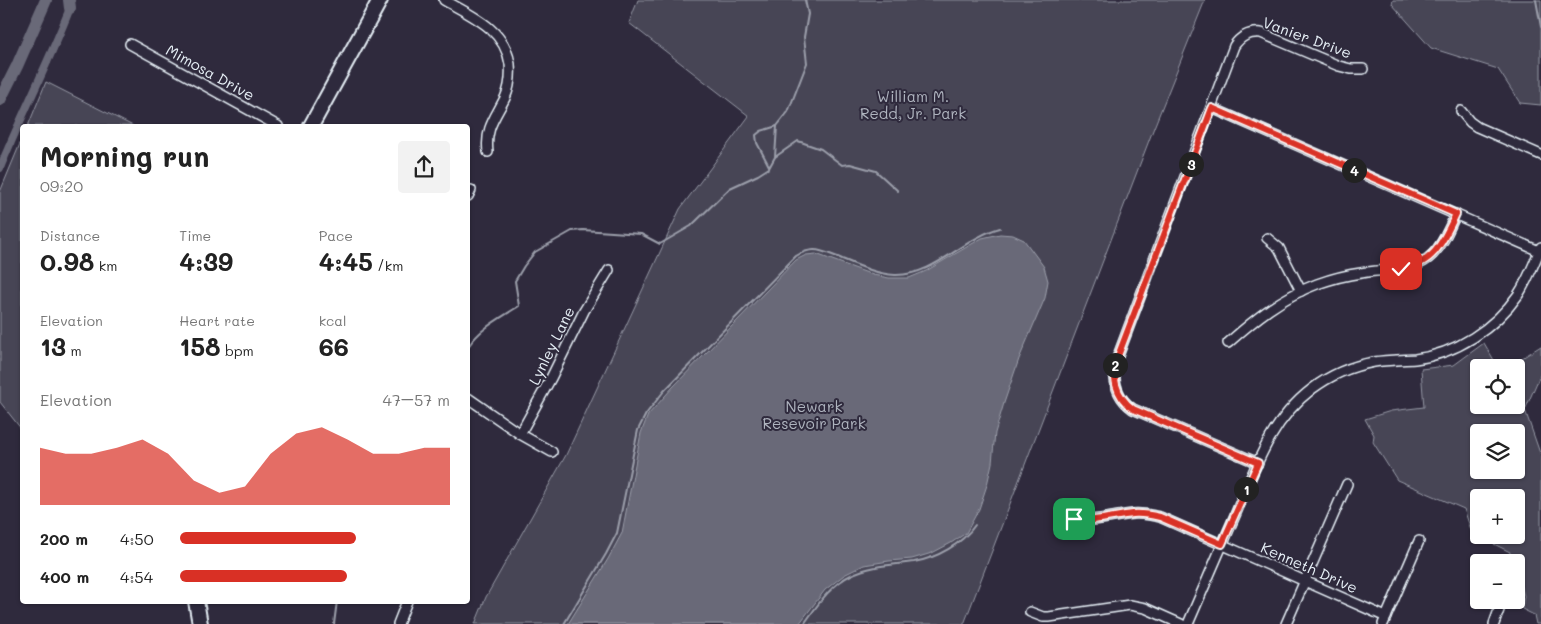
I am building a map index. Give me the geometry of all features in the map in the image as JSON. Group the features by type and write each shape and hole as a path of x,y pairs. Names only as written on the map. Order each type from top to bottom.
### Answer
{"main road":[{"path":"312,124 380,0"},
{"path":"197,604 200,624"}],"street":[{"path":"444,0 490,28 502,40 509,57 511,74 508,90 488,130 488,152"},
{"name":"Vanier Drive","path":"1258,463 1127,405 1118,393 1114,379 1115,364 1234,46 1242,37 1248,34 1261,33 1339,66 1363,70"},
{"name":"Mimosa Drive","path":"130,44 274,124"},
{"path":"1188,624 1273,432 1280,421 1301,398 1324,381 1360,365 1373,362 1414,359 1435,354 1460,345 1481,332 1500,315 1518,294 1540,249 1212,108"},
{"path":"1461,111 1477,127 1541,155"},
{"path":"1228,343 1256,319 1301,291 1344,276 1418,265 1440,247 1456,214"},
{"path":"1267,238 1276,244 1282,253 1301,291"},
{"name":"Lynley Lane","path":"520,434 556,370 584,311 609,270"},
{"path":"470,399 520,434 552,452"},
{"path":"1286,624 1347,484"},
{"name":"Kenneth Drive","path":"1067,516 1088,521 1134,513 1160,517 1304,581 1384,620"},
{"path":"1384,620 1419,541"},
{"path":"398,624 406,604"},
{"path":"1030,612 1042,617 1049,617 1130,605 1145,608 1181,624"},
{"path":"1494,624 1499,610"}],"green space":[{"name":"Newark Resevoir Park","path":"638,0 1205,0 1153,130 964,624 475,624 486,597 566,455 680,209 749,116 629,23"},
{"path":"1393,0 1541,0 1541,105 1520,103 1498,69 1431,48 1392,4"},
{"path":"46,82 129,124 29,124"},
{"path":"20,144 20,427 0,402 0,192"},
{"path":"1484,343 1493,359 1470,359 1470,414 1525,414 1525,410 1541,456 1541,624 1536,624 1534,615 1522,609 1525,609 1525,554 1510,554 1510,552 1494,544 1525,544 1525,489 1470,489 1470,527 1464,509 1397,480 1373,442 1374,435 1365,419 1391,411 1424,407 1421,369 1454,365"},
{"path":"1541,346 1541,373 1525,410 1525,359 1521,359"}],"water":[{"path":"1000,234 1013,235 1024,240 1044,267 1048,281 1045,298 1019,359 995,433 992,463 987,485 979,509 966,533 932,553 912,559 864,565 844,575 825,590 799,624 568,624 622,533 641,433 648,415 796,260 806,255 816,254 873,275 889,278 909,278 926,271 982,238"}],"waterway":[{"path":"0,100 46,0"},
{"path":"69,0 70,8"},
{"path":"470,344 478,334 519,306 515,281 535,252 572,231 583,230 641,234 660,244 691,226 730,188 769,168 775,157 777,126 788,112 807,63 804,37 808,14 805,0"},
{"path":"1536,0 1541,27"},
{"path":"0,168 70,8"},
{"path":"769,166 757,143 756,135 761,131 777,126"},
{"path":"775,157 798,141 821,149 842,165 850,164 876,171 898,191"},
{"path":"564,624 617,533 638,430 646,414 664,391 796,256 807,251 817,250 881,273 909,274 936,263 974,240 1000,228"},
{"path":"804,624 824,596 843,579 866,569 914,562 940,554 956,544 975,525"},
{"path":"334,624 337,604"}],"route":[{"path":"1074,519 1088,521 1134,513 1151,515 1160,517 1222,544 1258,463 1133,409 1127,405 1118,393 1114,379 1115,364 1212,108 1456,214 1440,247 1418,265 1401,269"}],"park label":[{"name":"William M. Redd, Jr. Park","path":"913,106"}]}
